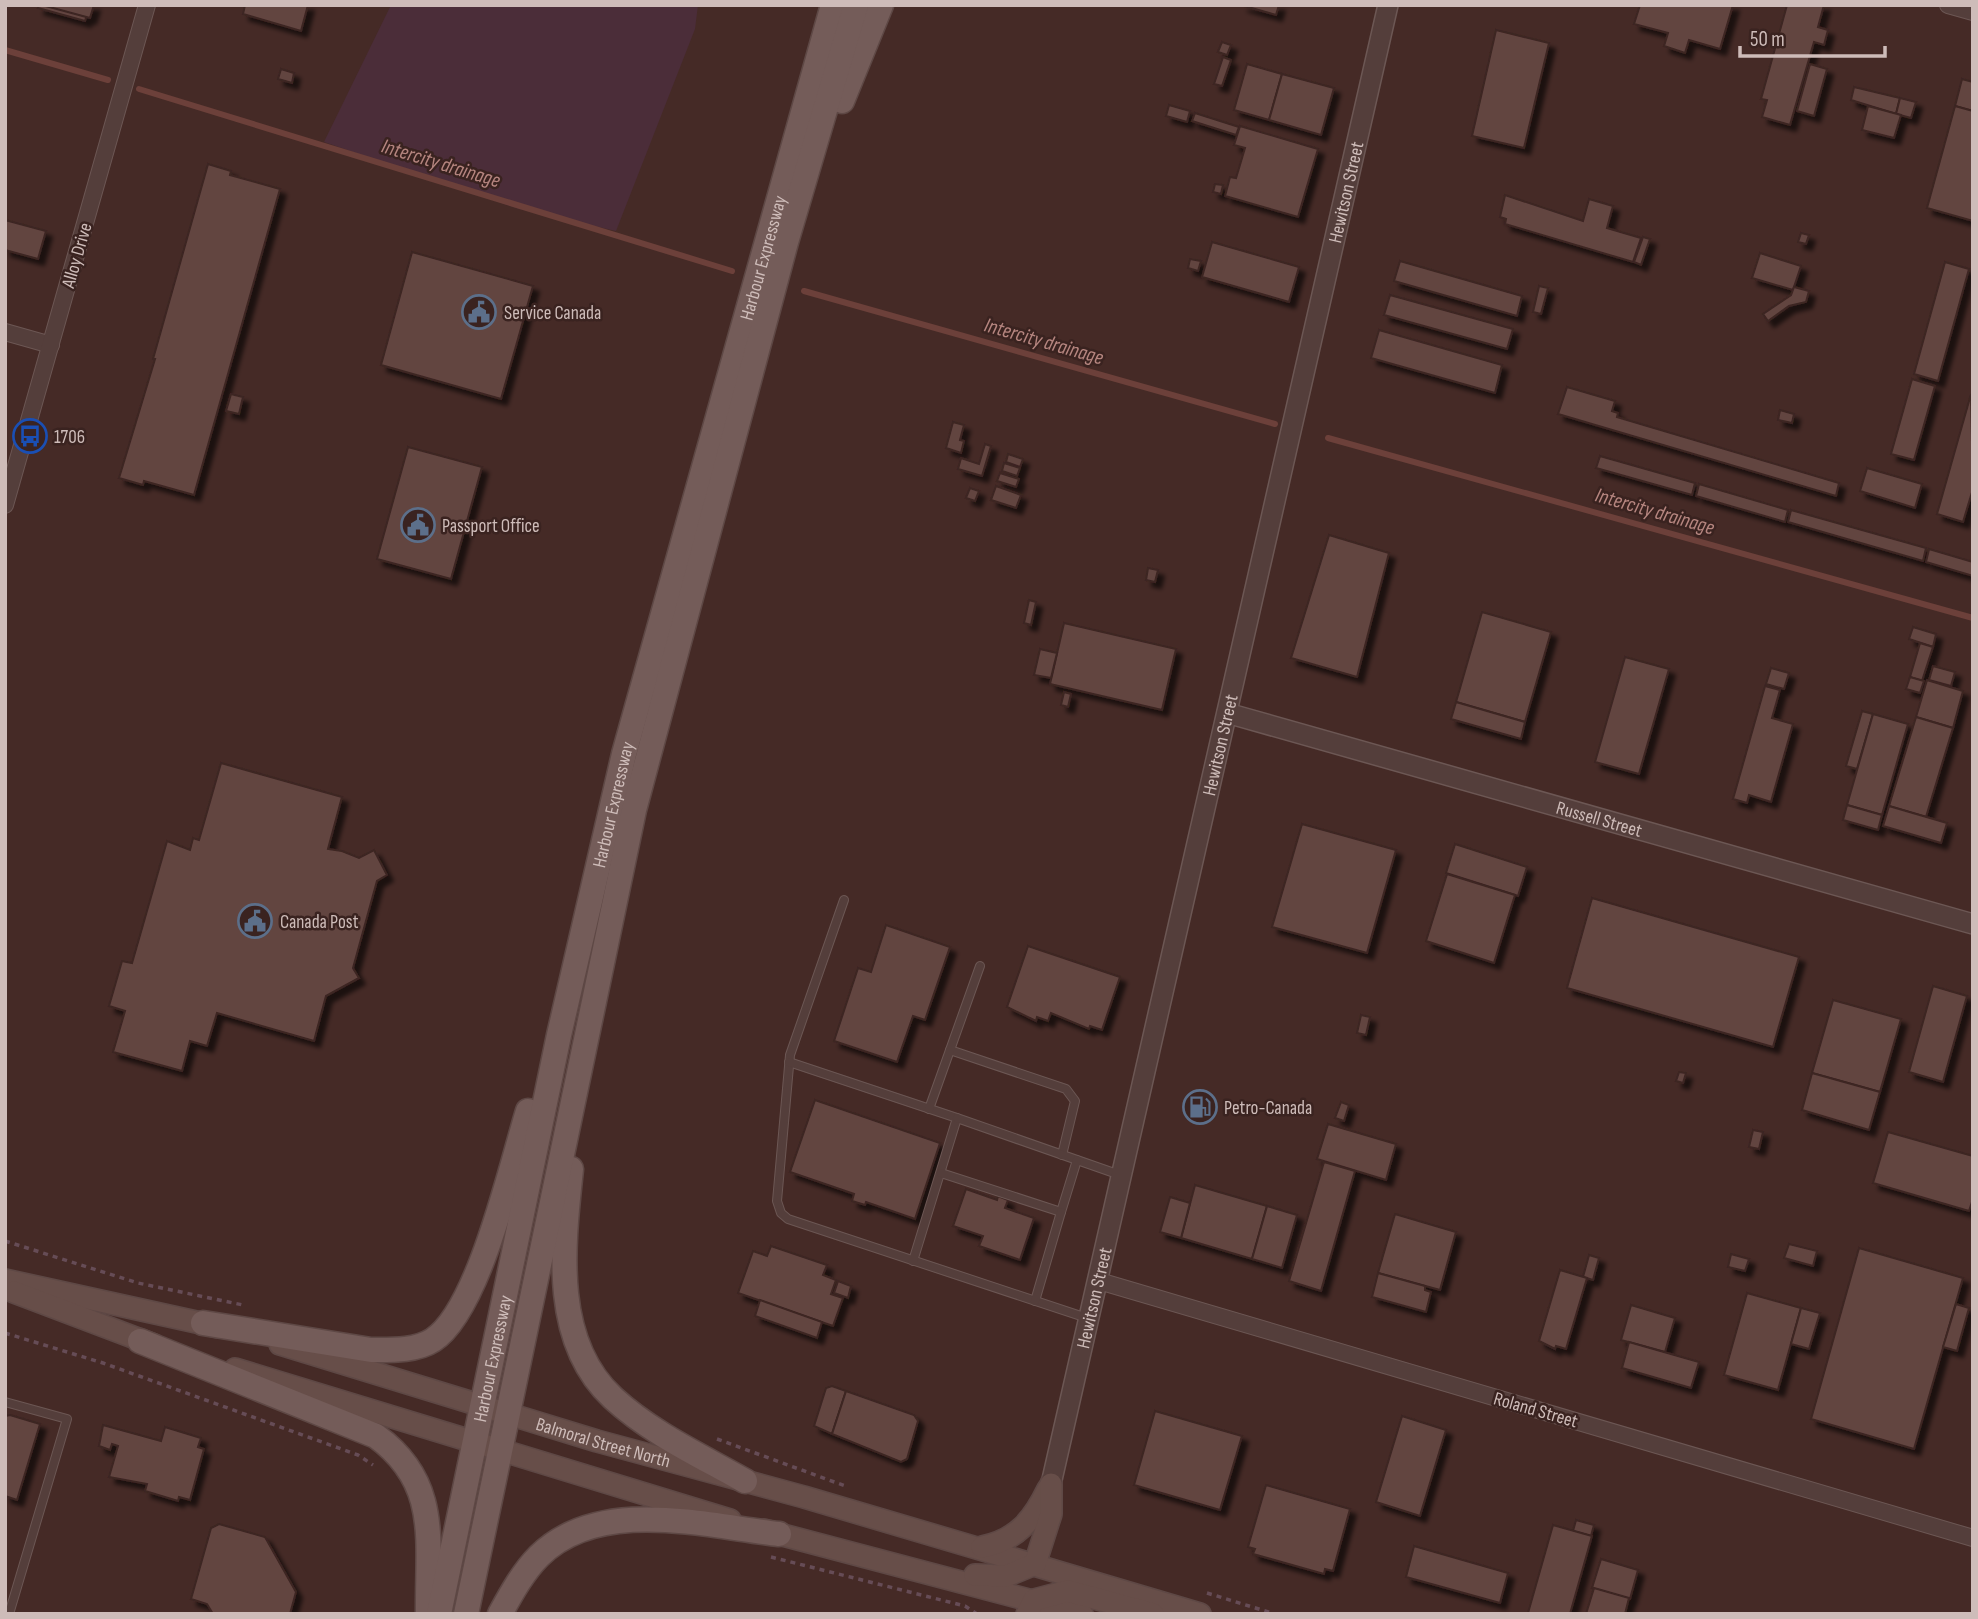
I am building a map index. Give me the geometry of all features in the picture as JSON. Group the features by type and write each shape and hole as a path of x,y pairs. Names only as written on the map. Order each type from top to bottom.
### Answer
{"main road":[{"name":"Harbour Expressway","path":"466,1614 589,1014 634,810 794,215 856,5"},
{"path":"794,215 881,5"},
{"name":"Harbour Expressway","path":"439,1614 472,1439 578,953 632,727 831,10"},
{"path":"203,1323 371,1350 397,1350 427,1343 445,1331 456,1319 471,1289 578,953"},
{"path":"589,1014 565,1227 565,1281 581,1354 596,1380 633,1414 745,1481"},
{"name":"Balmoral Street North","path":"5,1280 239,1331 507,1413 980,1547 1200,1614"},
{"name":"Balmoral Street North","path":"5,1289 140,1340 779,1534 843,1550 1031,1607 1082,1614"},
{"path":"140,1340 376,1436 397,1452 416,1476 426,1507 428,1614"},
{"path":"980,1547 1002,1543 1018,1533 1037,1512 1051,1483"},
{"path":"843,1550 986,1577 1006,1576 1035,1563 1051,1514 1051,1483"},
{"path":"500,1614 539,1556 558,1542 583,1530 616,1521 645,1520 779,1534"},
{"path":"1031,1607 1068,1591 1153,1614"}],"street":[{"name":"Alloy Drive","path":"5,505 147,5"},
{"name":"Hewitson Street","path":"1051,1483 1388,5"},
{"path":"1948,5 1973,12"},
{"path":"5,332 51,345"},
{"name":"Russell Street","path":"1227,713 1973,924"},
{"name":"Roland Street","path":"1098,1280 1973,1538"}],"lane":[{"path":"844,900 789,1062 777,1201 781,1213 788,1219 1089,1319"},
{"path":"929,1109 980,965"},
{"path":"950,1049 1066,1089 1073,1095 1075,1101 1062,1155"},
{"path":"789,1062 1122,1175"},
{"path":"913,1261 957,1118"},
{"path":"1035,1301 1077,1160"},
{"path":"941,1172 1061,1212"},
{"path":"5,1402 67,1419 9,1614"}],"path":[{"path":"5,1241 138,1283 243,1306"},
{"path":"5,1333 103,1363 358,1455 379,1469"},
{"path":"714,1438 850,1488"},
{"path":"766,1556 965,1606 977,1614"}],"shaded area":[{"path":"391,5 698,5 695,29 616,231 519,209 324,142"}],"building":[{"path":"39,5 90,5 85,21 38,8"},
{"path":"42,5 94,5 90,18"},
{"path":"245,5 308,5 301,31 243,14"},
{"path":"1241,5 1279,5 1276,15"},
{"path":"1640,5 1733,5 1720,49 1689,40 1685,53 1664,46 1668,33 1634,24"},
{"path":"1787,5 1824,5 1818,27 1828,30 1824,45 1814,42 1790,125 1762,117 1767,100 1761,99"},
{"path":"1496,30 1549,43 1524,148 1472,136"},
{"path":"1222,42 1231,45 1227,55 1218,52"},
{"path":"1223,57 1231,60 1222,86 1214,84"},
{"path":"1247,64 1282,74 1269,120 1234,110"},
{"path":"1810,64 1827,69 1814,116 1797,111"},
{"path":"281,69 294,73 292,83 278,79"},
{"path":"1282,74 1334,88 1321,135 1269,120"},
{"path":"1962,79 1973,82 1973,111 1955,106"},
{"path":"1854,87 1900,98 1896,114 1851,100"},
{"path":"1900,98 1916,102 1911,118 1896,114"},
{"path":"1169,105 1190,111 1187,122 1166,116"},
{"path":"1868,106 1901,115 1894,138 1862,130"},
{"path":"1955,106 1973,111 1973,221 1927,208"},
{"path":"1195,113 1239,127 1236,135 1192,121"},
{"path":"1240,126 1318,149 1298,217 1225,196 1230,177 1236,178 1245,148 1234,145"},
{"path":"208,164 231,171 230,175 280,189 194,495 144,481 143,485 119,478 155,359"},
{"path":"1215,184 1223,185 1221,194 1213,192"},
{"path":"1505,195 1583,221 1589,199 1613,206 1607,228 1641,238 1633,262 1505,224 1506,219 1500,217"},
{"path":"5,220 46,231 38,259 5,250"},
{"path":"1801,233 1809,235 1806,244 1798,242"},
{"path":"1643,237 1650,239 1641,265 1634,262"},
{"path":"1212,242 1299,267 1289,302 1202,277"},
{"path":"412,252 533,286 501,399 381,365"},
{"path":"1760,253 1801,266 1793,290 1752,278"},
{"path":"1190,259 1201,261 1198,271 1188,268"},
{"path":"1400,261 1522,296 1517,316 1394,281"},
{"path":"1945,262 1969,269 1938,381 1914,374"},
{"path":"1539,286 1548,288 1541,314 1533,312"},
{"path":"1794,287 1809,291 1806,302 1789,306 1768,321 1763,314 1791,295"},
{"path":"1390,295 1513,329 1507,349 1384,315"},
{"path":"1379,330 1502,365 1495,393 1371,358"},
{"path":"1912,379 1935,386 1914,460 1891,454"},
{"path":"1567,387 1615,401 1612,411 1618,413 1617,417 1839,483 1836,496 1558,414"},
{"path":"231,394 243,397 239,414 226,411"},
{"path":"1971,394 1973,489 1963,522 1937,514"},
{"path":"1780,410 1794,414 1792,423 1778,420"},
{"path":"953,422 964,425 960,440 964,441 961,453 946,448"},
{"path":"985,444 991,446 982,476 958,469 961,458 979,464"},
{"path":"408,447 482,467 451,579 377,559"},
{"path":"1008,454 1023,459 1020,467 1006,462"},
{"path":"1600,456 1695,483 1692,495 1596,468"},
{"path":"1004,463 1020,468 1017,476 1002,471"},
{"path":"1867,468 1922,484 1915,508 1860,491"},
{"path":"1000,473 1019,479 1016,487 997,481"},
{"path":"1699,484 1788,510 1785,522 1696,496"},
{"path":"996,486 1021,495 1016,508 991,500"},
{"path":"970,488 979,491 975,501 966,498"},
{"path":"1791,510 1926,548 1923,561 1788,522"},
{"path":"1329,535 1389,553 1357,677 1291,658"},
{"path":"1929,549 1973,562 1973,576 1926,562"},
{"path":"1148,568 1158,570 1155,582 1146,580"},
{"path":"1029,600 1036,602 1031,625 1024,623"},
{"path":"1482,612 1551,632 1525,722 1456,702"},
{"path":"1064,623 1176,649 1162,710 1050,684"},
{"path":"1913,627 1936,634 1933,647 1909,639"},
{"path":"1920,643 1933,647 1922,681 1910,677"},
{"path":"1040,649 1057,653 1051,678 1034,675"},
{"path":"1625,657 1669,669 1639,774 1595,762"},
{"path":"1933,666 1955,672 1951,686 1929,680"},
{"path":"1771,668 1789,673 1784,689 1766,684"},
{"path":"1910,677 1924,681 1920,693 1906,689"},
{"path":"1927,680 1963,691 1953,728 1916,717"},
{"path":"1765,686 1780,690 1772,718 1793,724 1771,802 1749,795 1747,803 1733,799"},
{"path":"1064,692 1071,694 1068,707 1061,705"},
{"path":"1456,702 1525,722 1521,739 1451,719"},
{"path":"1862,711 1873,714 1857,769 1846,766"},
{"path":"1873,714 1908,724 1882,815 1847,805"},
{"path":"1916,717 1953,728 1926,817 1889,806"},
{"name":"Canada Post","path":"221,763 342,797 328,849 359,858 374,850 387,875 377,881 353,968 359,978 326,996 314,1041 217,1013 207,1046 190,1041 182,1071 113,1052 125,1011 109,1006 122,961 132,963 167,841 190,850 193,838 199,840"},
{"path":"1847,805 1882,815 1878,830 1843,820"},
{"path":"1889,806 1947,823 1941,843 1883,826"},
{"path":"1302,824 1396,850 1367,953 1272,927"},
{"path":"1455,844 1527,867 1518,896 1446,873"},
{"path":"1447,874 1515,895 1494,963 1426,941"},
{"path":"1592,898 1799,957 1773,1047 1567,988"},
{"path":"886,925 950,947 925,1020 913,1016 897,1062 834,1041 858,968 871,972"},
{"path":"1028,946 1120,977 1102,1030 1090,1026 1089,1029 1051,1013 1048,1021 1037,1017 1036,1021 1007,1007"},
{"path":"1933,986 1967,996 1943,1082 1909,1072"},
{"path":"1833,1000 1901,1019 1880,1092 1812,1073"},
{"path":"1361,1015 1370,1017 1366,1035 1357,1033"},
{"path":"1679,1072 1686,1073 1683,1083 1676,1081"},
{"path":"1812,1073 1880,1092 1869,1130 1802,1110"},
{"path":"815,1100 940,1143 915,1219 866,1202 865,1205 852,1201 854,1194 790,1172"},
{"path":"1341,1102 1349,1105 1344,1121 1335,1118"},
{"path":"1328,1124 1396,1144 1386,1180 1317,1159"},
{"path":"1753,1130 1763,1132 1759,1149 1749,1147"},
{"path":"1888,1132 1973,1156 1973,1199 1969,1211 1873,1183"},
{"path":"1324,1162 1355,1171 1321,1291 1289,1281"},
{"path":"1195,1185 1267,1206 1252,1259 1181,1238"},
{"path":"966,1189 997,1200 998,1196 1008,1200 1005,1208 1034,1218 1020,1260 979,1246 983,1236 953,1226"},
{"path":"1170,1197 1190,1203 1181,1238 1160,1232"},
{"path":"1267,1206 1297,1215 1282,1268 1252,1259"},
{"path":"1395,1214 1456,1232 1440,1290 1378,1273"},
{"path":"1789,1244 1817,1251 1813,1266 1784,1258"},
{"path":"771,1246 827,1265 823,1275 836,1280 831,1294 843,1298 833,1326 738,1293 753,1251 767,1256"},
{"path":"1859,1248 1963,1278 1914,1449 1811,1419"},
{"path":"1731,1254 1749,1259 1745,1271 1728,1267"},
{"path":"1589,1255 1599,1258 1593,1280 1583,1277"},
{"path":"1560,1270 1587,1278 1566,1349 1556,1346 1555,1349 1539,1341"},
{"path":"1378,1273 1425,1286 1425,1290 1431,1292 1426,1312 1372,1297"},
{"path":"838,1281 851,1286 848,1298 834,1293"},
{"path":"1747,1293 1801,1308 1778,1390 1724,1375"},
{"path":"760,1300 822,1322 817,1338 755,1316"},
{"path":"1956,1304 1969,1308 1957,1351 1943,1347"},
{"path":"1631,1305 1675,1318 1665,1352 1621,1340"},
{"path":"1801,1308 1820,1313 1809,1349 1791,1344"},
{"path":"1629,1342 1699,1362 1691,1388 1622,1368"},
{"path":"832,1386 846,1391 832,1434 814,1426 826,1388"},
{"path":"846,1391 914,1415 918,1421 907,1459 901,1462 832,1434"},
{"path":"1155,1411 1242,1436 1220,1510 1134,1485"},
{"path":"5,1416 40,1424 17,1500 5,1496"},
{"path":"1402,1416 1446,1430 1420,1516 1376,1502"},
{"path":"103,1425 161,1441 165,1427 201,1438 198,1447 204,1449 190,1500 179,1497 178,1501 145,1491 147,1484 109,1477 118,1446 112,1444 110,1450 99,1446"},
{"path":"1266,1485 1350,1509 1333,1571 1325,1569 1324,1574 1253,1554 1255,1549 1248,1547"},
{"path":"1576,1520 1594,1525 1591,1536 1573,1531"},
{"path":"219,1524 265,1537 296,1592 290,1614 213,1614 207,1604 191,1599 211,1528"},
{"path":"1553,1525 1592,1536 1570,1614 1531,1614 1528,1613"},
{"path":"1414,1546 1508,1573 1500,1603 1406,1577"},
{"path":"1601,1559 1638,1570 1630,1599 1592,1588"},
{"path":"1594,1588 1629,1598 1625,1614 1586,1614"}],"waterway":[{"name":"Intercity drainage","path":"5,50 108,80"},
{"name":"Intercity drainage","path":"139,89 732,271"},
{"name":"Intercity drainage","path":"804,291 1275,424"},
{"name":"Intercity drainage","path":"1328,438 1973,618"}],"place":[{"name":"Service Canada","path":"479,312"},
{"name":"1706","path":"30,436"},
{"name":"Passport Office","path":"418,525"},
{"name":"Canada Post","path":"255,921"},
{"name":"Petro-Canada","path":"1200,1107"}]}
